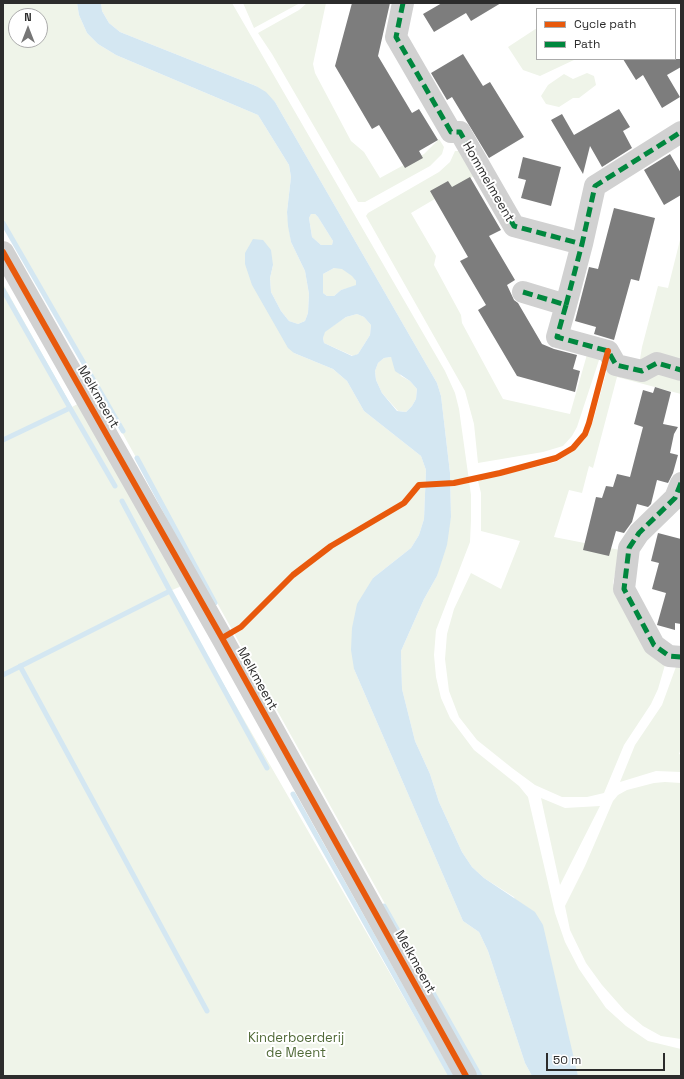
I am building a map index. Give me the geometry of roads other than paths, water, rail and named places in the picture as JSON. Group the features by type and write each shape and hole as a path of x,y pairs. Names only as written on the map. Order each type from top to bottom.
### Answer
{"street":[{"name":"Hommelmeent","path":"403,3 396,37 450,132 460,132 514,226 582,244"},
{"path":"681,132 595,186 558,337 608,351 616,365 642,371 657,363 681,370"},
{"name":"Melkmeent","path":"3,252 222,638 466,1076"},
{"path":"523,292 566,305"},
{"path":"681,483 675,498 639,533 629,548 624,589 654,645 668,656 681,657"}],"water":[{"path":"77,3 101,3 102,11 109,23 120,32 256,86 266,92 275,102 437,383 441,396 450,473 451,517 447,545 437,576 424,599 401,651 402,689 415,741 430,774 439,802 462,852 472,867 484,878 535,912 543,925 578,1076 532,1076 525,1063 488,951 479,932 463,921 354,669 351,650 352,628 357,604 373,578 411,548 419,535 424,519 426,470 421,456 364,411 347,381 333,369 294,353 288,348 252,285 245,264 245,253 253,239 263,240 271,250 273,265 270,278 271,292 281,311 289,321 298,324 305,321 308,313 309,294 305,271 291,242 288,226 287,212 291,177 289,165 258,115 116,55 98,44 87,33 79,15","holes":["311,214 315,214 318,217 333,241 332,245 321,245 312,237 309,218","334,268 342,269 352,276 356,281 356,285 341,290 334,296 327,296 323,293 323,274","357,314 364,317 371,325 370,335 358,354 352,356 324,343 323,338 325,332 346,317","391,357 395,371 410,381 417,389 416,399 406,412 397,411 382,393 376,380 375,371 378,363 384,358"]}],"waterway":[{"path":"3,223 123,431"},
{"path":"3,290 70,408 3,440"},
{"path":"70,408 115,486"},
{"path":"137,458 215,603"},
{"path":"3,675 170,591 122,501"},
{"path":"170,591 267,768"},
{"path":"20,666 207,1011"},
{"path":"293,794 451,1076"},
{"path":"384,906 480,1076"}],"park label":[{"name":"Kinderboerderij de Meent","path":"296,1046"}]}
